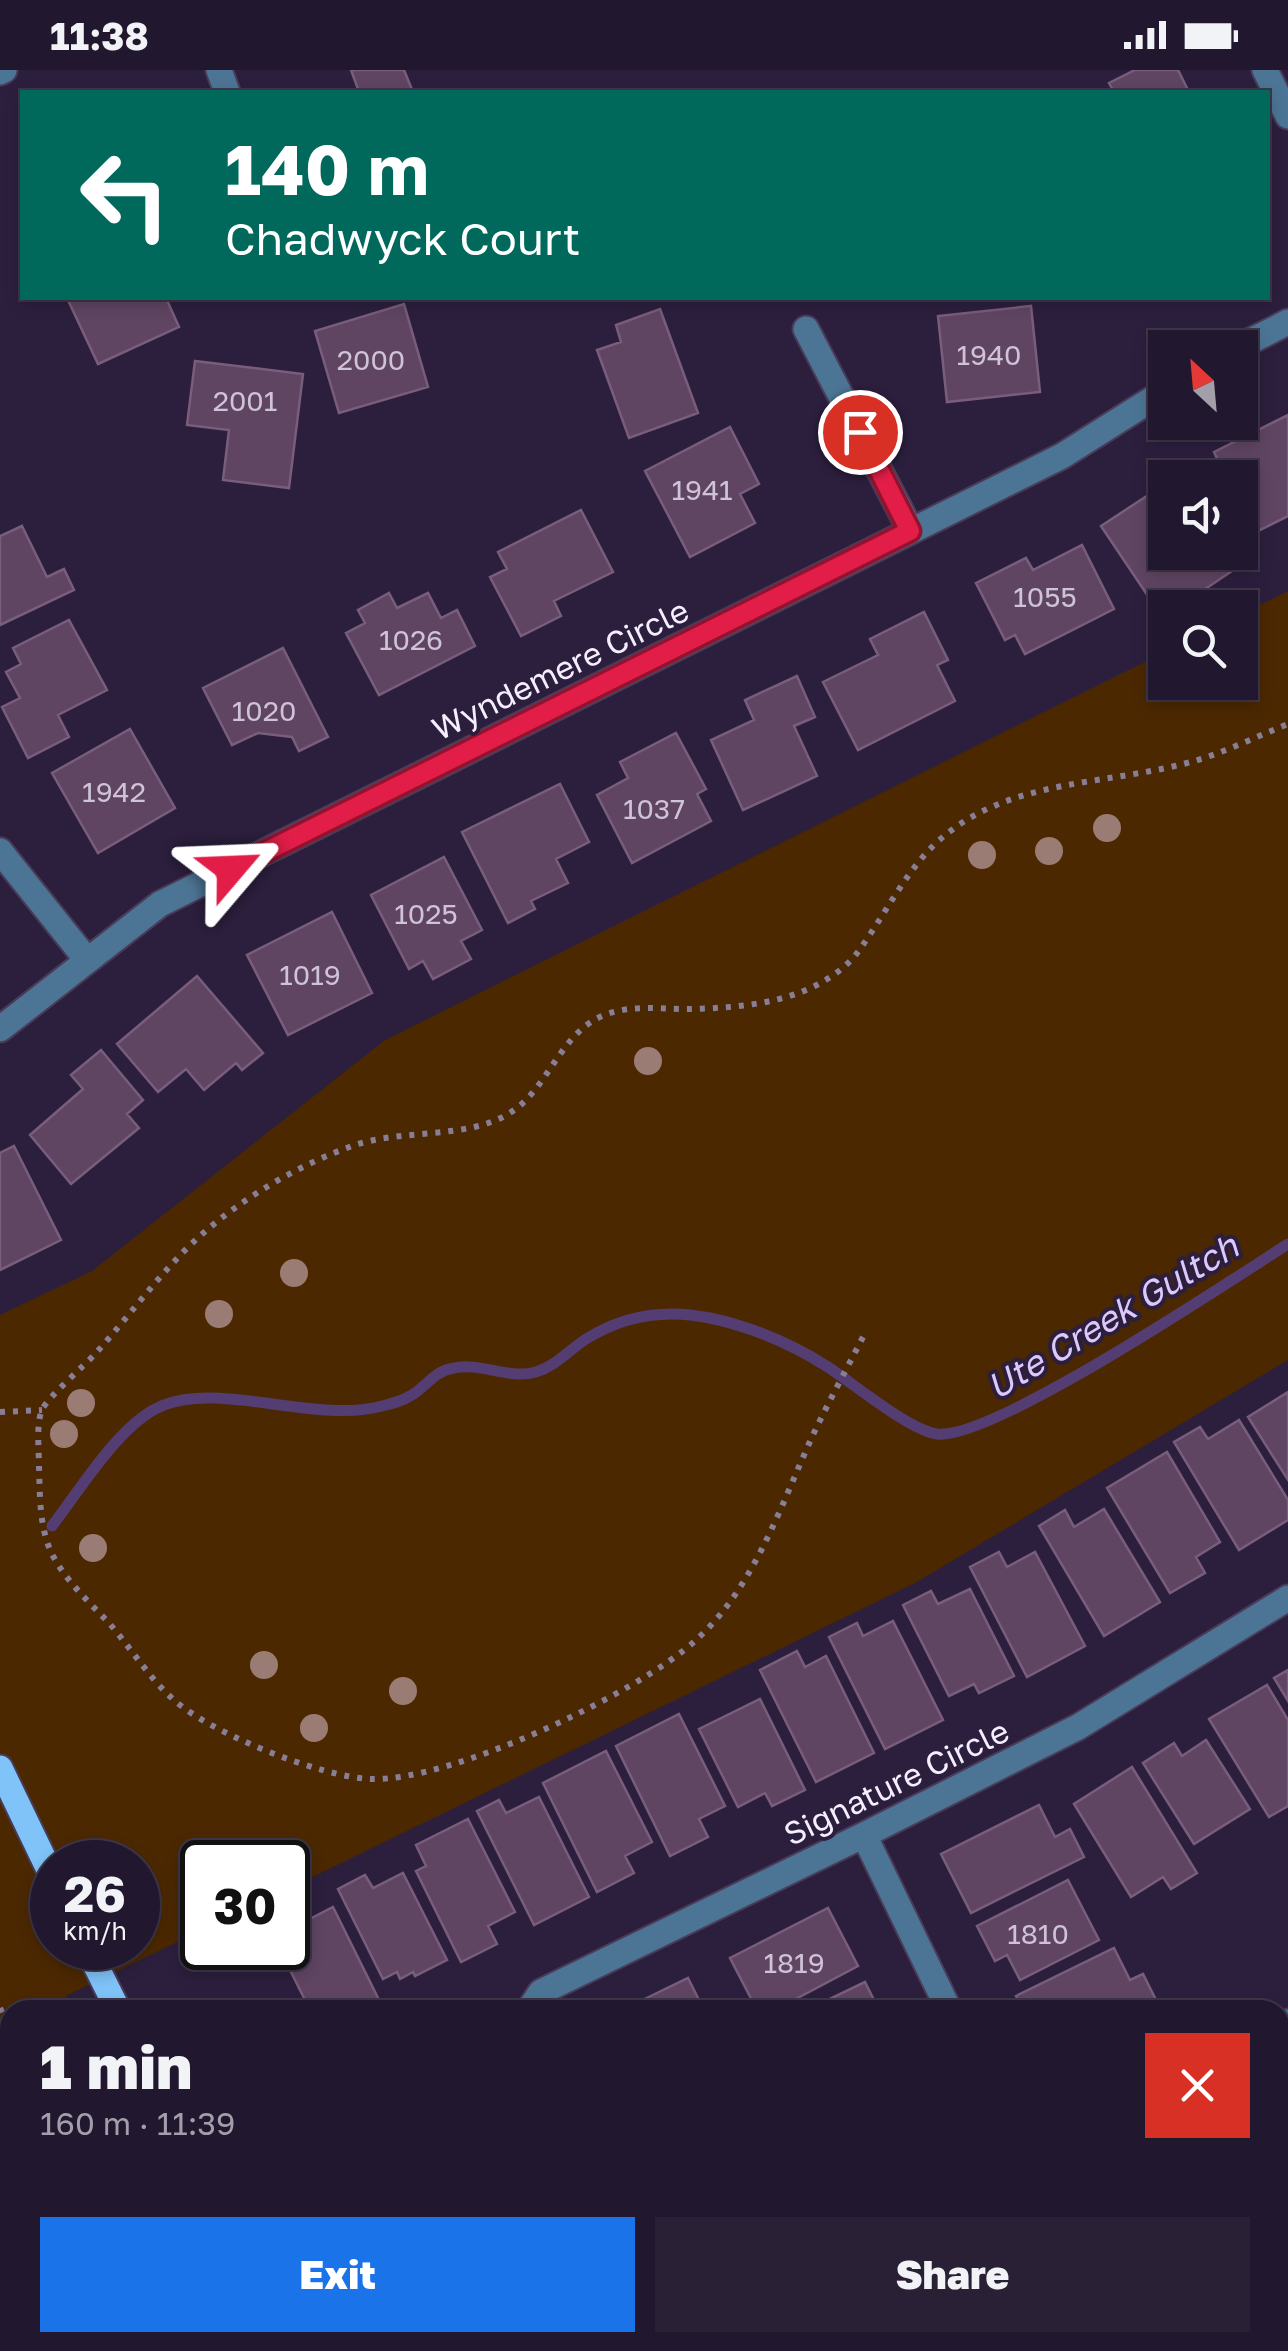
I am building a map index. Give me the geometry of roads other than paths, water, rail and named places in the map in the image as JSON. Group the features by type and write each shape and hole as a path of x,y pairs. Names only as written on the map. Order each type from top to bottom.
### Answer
{"main road":[{"path":"0,1768 35,1840"},
{"path":"98,1970 113,2000"}],"street":[{"path":"1265,70 1288,116"},
{"path":"1258,337 1288,322"},
{"path":"806,329 910,531"},
{"name":"Wyndemere Circle","path":"0,1029 160,904 1062,456 1148,401"},
{"path":"0,851 87,960"},
{"name":"Signature Circle","path":"536,2000 541,1992 864,1836 1078,1727 1288,1598"},
{"path":"864,1836 944,2000"}],"waterway":[{"name":"Ute Creek Gultch","path":"52,1526 117,1441 148,1413 164,1405 213,1398 329,1410 382,1406 407,1398 441,1372 454,1368 536,1372 615,1324 662,1314 710,1318 756,1331 828,1367 925,1431 937,1434 966,1429 1007,1412 1112,1355 1288,1244"}]}
